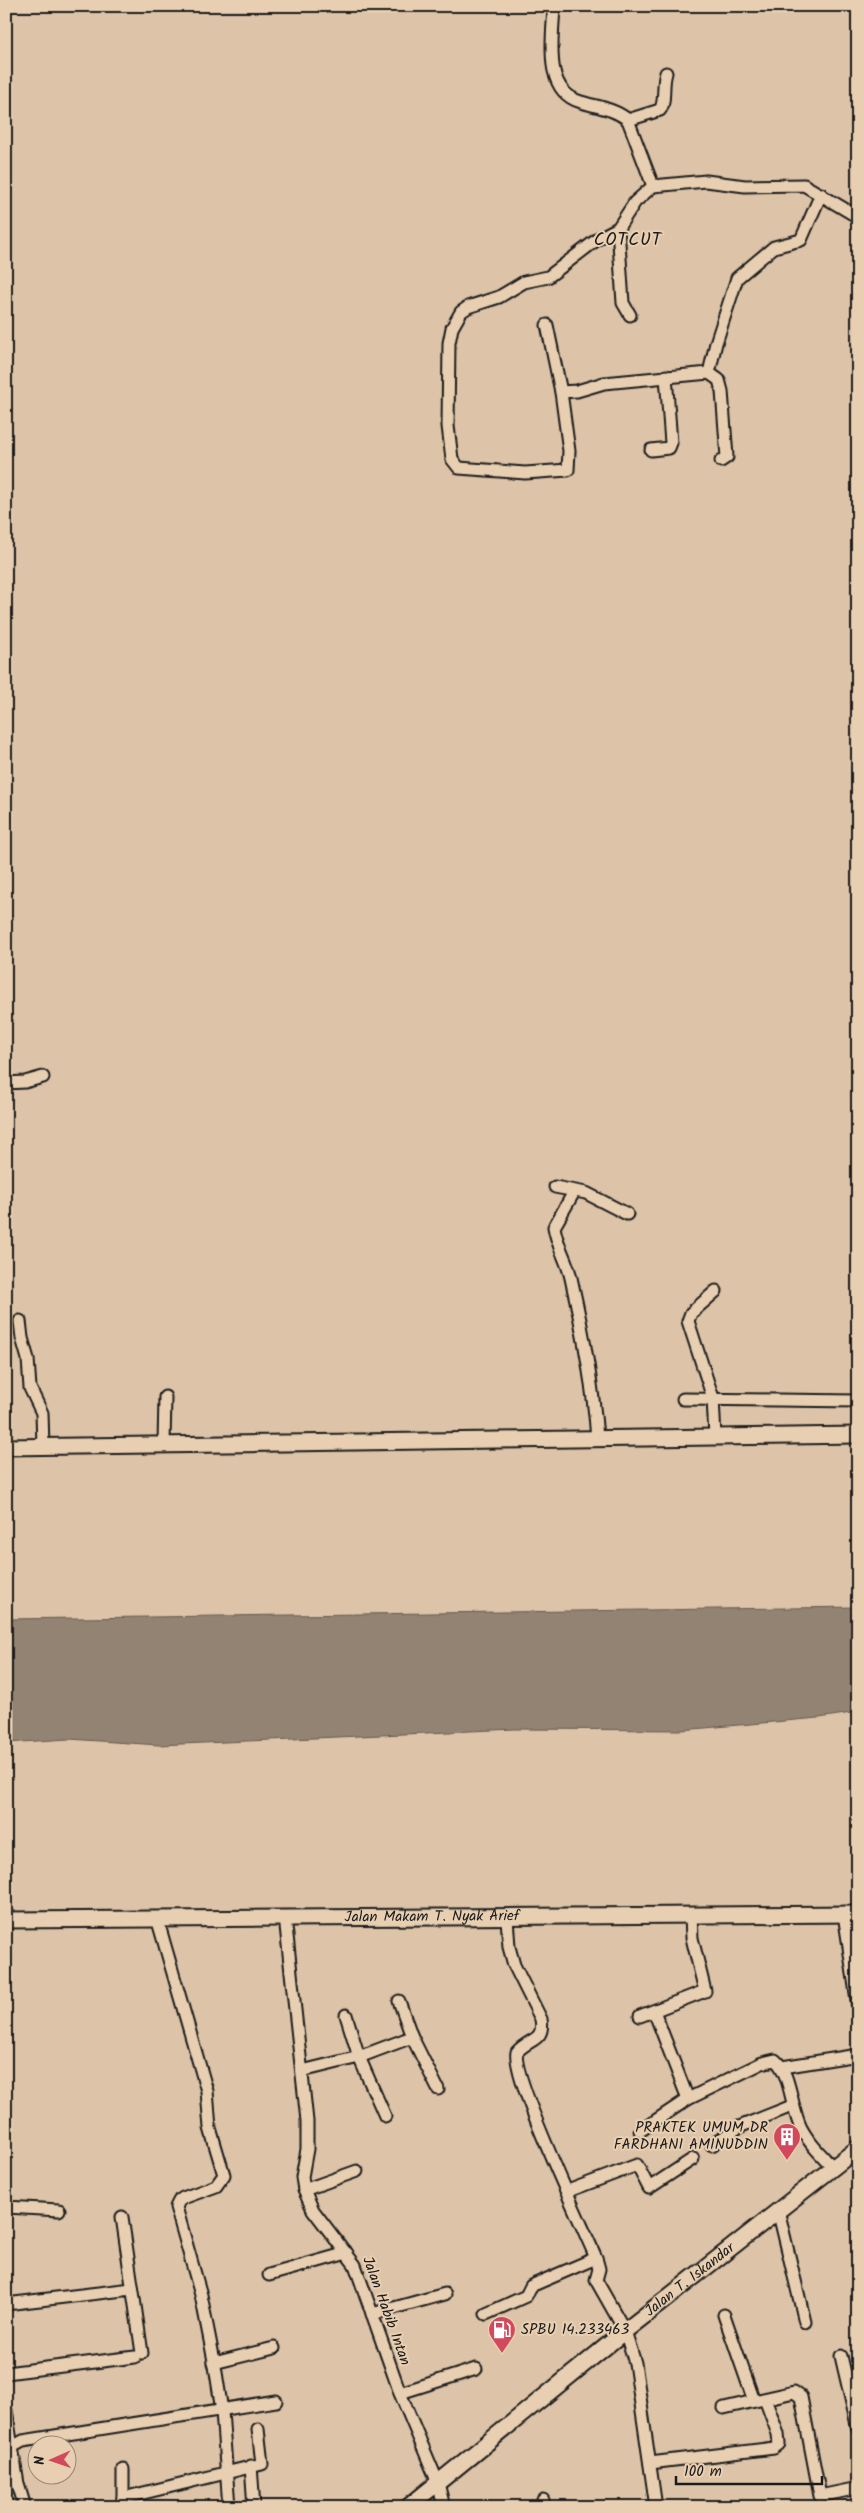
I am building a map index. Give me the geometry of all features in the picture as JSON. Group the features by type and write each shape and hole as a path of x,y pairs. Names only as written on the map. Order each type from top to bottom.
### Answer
{"street":[{"path":"554,6 551,61 558,80 568,95 576,100 619,113 628,120 653,186"},
{"path":"628,120 660,110 663,107 662,84 666,73"},
{"path":"548,325 561,392 569,450 568,470 547,473 465,470 455,464 451,453 448,426 449,343 452,328 461,312 468,307 499,297 524,282 548,277 599,238 618,228 635,202 653,186 706,181 745,186 801,184 858,217"},
{"path":"708,373 737,278 774,247 801,240 821,194"},
{"path":"618,228 623,303 630,315"},
{"path":"561,392 577,391 604,383 708,373 716,378 721,386 727,458 722,461"},
{"path":"651,450 669,448 671,443 666,376"},
{"path":"6,1083 42,1077"},
{"path":"555,1187 586,1193 627,1214"},
{"path":"574,1192 554,1227 560,1250 571,1277 586,1346 597,1438"},
{"path":"714,1433 714,1400 688,1321 691,1313 716,1291"},
{"path":"20,1321 22,1338 28,1359 30,1388 42,1413 43,1442"},
{"path":"164,1444 165,1396"},
{"path":"683,1399 858,1401"},
{"path":"6,1447 43,1442 164,1444 597,1438 714,1433 858,1435"},
{"path":"851,1914 858,2007"},
{"name":"Jalan Makam T. Nyak Arief","path":"6,1920 285,1917 507,1918 851,1914"},
{"path":"640,2016 705,1991 692,1938 691,1916"},
{"name":"Jalan Habib Intan","path":"285,1917 307,2121 307,2149 302,2177 304,2190 313,2210 355,2265 400,2393 438,2483 444,2507"},
{"path":"157,1918 207,2091 210,2128 224,2175 216,2186 183,2198 176,2207 201,2295 214,2363 222,2411 229,2507"},
{"path":"507,1918 509,1947 514,1966 541,2019 542,2027 542,2033 517,2052 516,2060 529,2104 596,2258 599,2269 596,2280 625,2331 635,2363 656,2507"},
{"path":"399,2001 412,2037 438,2089"},
{"path":"654,2011 688,2099"},
{"path":"346,2015 359,2057 385,2116"},
{"path":"302,2071 359,2057 412,2037"},
{"path":"782,2067 858,2055"},
{"path":"640,2131 688,2099 768,2061 775,2060 782,2067 792,2106 801,2129 815,2149 833,2167"},
{"path":"712,2145 739,2127 792,2106"},
{"name":"Jalan T. Iskandar","path":"408,2507 625,2331 858,2148"},
{"path":"568,2191 637,2165 649,2188 693,2159"},
{"path":"304,2190 357,2171"},
{"path":"6,2207 59,2210"},
{"path":"778,2210 805,2322"},
{"path":"6,2373 138,2355 132,2289 122,2217"},
{"path":"269,2275 347,2253"},
{"path":"486,2314 526,2296 531,2286 596,2258"},
{"path":"6,2304 132,2289"},
{"path":"372,2314 446,2294"},
{"path":"650,2463 774,2448 779,2444 778,2434 759,2400 724,2315"},
{"path":"214,2363 274,2348"},
{"path":"842,2356 858,2429"},
{"path":"400,2393 476,2369"},
{"path":"724,2408 794,2392 801,2397 821,2501 858,2488"},
{"path":"9,2448 23,2441 276,2401"},
{"path":"6,2410 12,2484 25,2507"},
{"path":"123,2469 123,2503 226,2471 262,2464 258,2429"},
{"path":"250,2466 254,2507"}],"shaded area":[{"path":"858,1607 858,1712 819,1718 682,1730 515,1729 159,1745 69,1739 6,1743 6,1619"}],"place":[{"name":"PRAKTEK UMUM DR FARDHANI AMINUDDIN","path":"787,2161"},
{"name":"SPBU 14.233463","path":"502,2354"}],"district":[{"name":"COTCUT","path":"628,240"}]}
